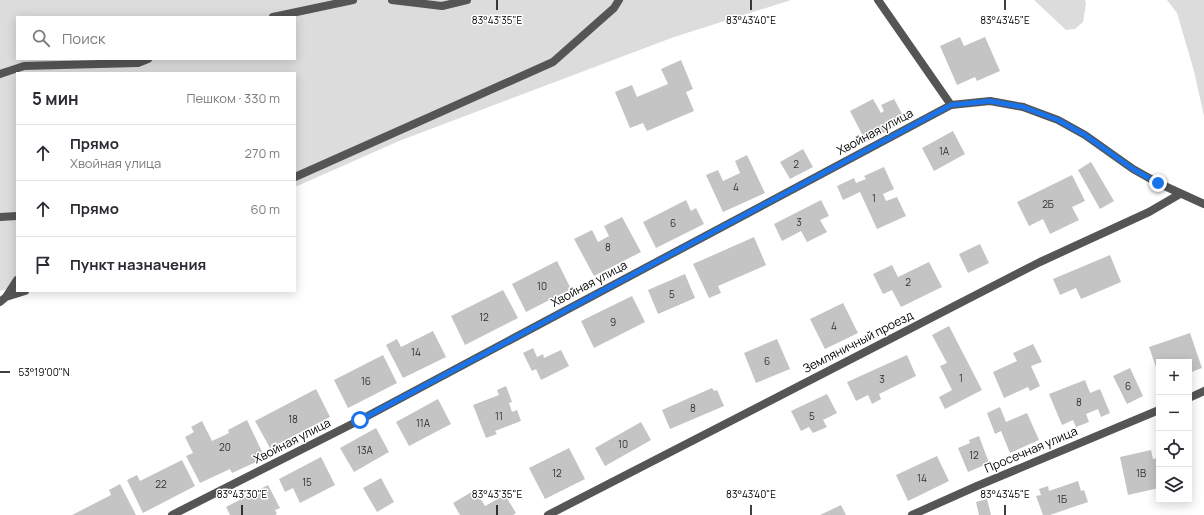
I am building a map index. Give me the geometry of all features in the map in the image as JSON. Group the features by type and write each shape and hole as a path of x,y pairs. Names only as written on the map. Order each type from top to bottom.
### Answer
{"street":[{"path":"278,16 353,0"},
{"path":"392,0 442,6 467,0"},
{"path":"296,177 553,62 614,8 619,0"},
{"path":"878,0 951,105"},
{"path":"0,74 24,66 138,63 146,60"},
{"name":"Хвойная улица","path":"172,515 360,420 951,105 990,101 1023,107 1058,120 1078,131 1133,169 1180,194 1204,204"},
{"name":"Земляничный проезд","path":"548,515 1040,262 1150,212 1180,194"},
{"path":"0,216 16,216"},
{"path":"3,299 16,281"},
{"path":"3,299 22,292"},
{"path":"1192,397 1204,391"},
{"name":"Просечная улица","path":"912,515 976,486 1156,411"}],"shaded area":[{"path":"0,0 791,0 674,37 399,141 296,187 296,72 16,72 16,286 0,291"},
{"path":"1034,0 1085,0 1086,4 1083,22 1075,29 1066,30"},
{"path":"1167,0 1204,0 1204,116 1194,71 1177,13"}],"building":[{"path":"960,37 964,46 985,37 1000,71 977,81 975,77 957,85 940,46"},
{"path":"681,60 693,89 686,92 694,111 647,131 643,123 630,128 615,92 632,85 637,97 668,84 661,69"},
{"path":"873,99 881,113 884,111 881,105 894,99 906,121 866,142 850,111"},
{"path":"953,131 965,154 934,171 922,148"},
{"path":"803,149 813,167 790,179 780,162"},
{"path":"747,155 765,193 723,212 706,175 718,170 723,181 740,173 735,161"},
{"path":"1091,162 1114,201 1100,209 1078,170"},
{"path":"884,167 894,189 883,194 886,201 897,197 906,216 877,229 860,192 843,200 837,186 854,178 856,183 866,179 864,176"},
{"path":"1072,175 1085,201 1072,207 1079,220 1050,234 1043,219 1029,226 1017,202"},
{"path":"686,200 691,211 696,208 704,224 656,248 643,222"},
{"path":"821,200 829,216 820,220 827,232 807,242 801,231 782,241 774,224"},
{"path":"622,217 641,252 594,276 574,239 592,230 598,242 609,236 604,226"},
{"path":"754,237 766,265 718,286 721,293 709,298 693,264"},
{"path":"980,244 989,263 968,273 959,254"},
{"path":"1110,255 1121,282 1081,299 1076,288 1060,295 1053,279"},
{"path":"557,261 571,289 526,312 512,284"},
{"path":"929,262 942,287 901,307 892,290 883,294 873,274 892,265 898,277"},
{"path":"685,274 695,298 658,314 648,290"},
{"path":"503,290 518,318 465,345 451,316"},
{"path":"632,296 645,322 594,348 581,321"},
{"path":"843,303 858,333 825,349 810,319"},
{"path":"949,326 982,390 945,409 939,397 952,390 940,366 947,363 932,335"},
{"path":"433,331 446,357 403,378 386,345 397,339 401,347"},
{"path":"1190,333 1202,368 1192,372 1192,359 1156,359 1156,367 1149,347"},
{"path":"777,339 790,369 756,383 744,353"},
{"path":"1033,344 1042,362 1031,366 1040,386 1030,391 1028,387 1004,398 993,372 1017,361 1013,353"},
{"path":"533,348 537,357 543,354 544,358 561,350 569,366 541,380 536,369 532,371 523,353"},
{"path":"383,355 397,383 348,408 334,380"},
{"path":"907,355 916,376 879,394 881,399 872,404 868,395 856,401 847,382"},
{"path":"1130,368 1143,396 1127,404 1113,376"},
{"path":"1085,380 1090,393 1100,389 1110,413 1101,417 1098,409 1086,414 1089,422 1076,427 1073,420 1062,425 1049,394"},
{"path":"506,386 512,402 509,403 512,412 517,410 521,421 495,431 497,434 486,438 473,405 499,395 497,390"},
{"path":"712,388 714,391 717,390 724,406 670,429 662,410"},
{"path":"316,389 330,417 270,448 255,421"},
{"path":"827,394 837,413 823,420 827,427 813,433 809,427 801,431 791,411"},
{"path":"438,399 451,424 409,446 396,422"},
{"path":"1000,407 1006,422 1027,413 1039,440 1010,453 1001,431 995,434 987,413"},
{"path":"247,420 265,458 232,473 230,469 200,483 186,456 193,453 185,437 194,432 191,427 202,421 212,441 229,433 228,430"},
{"path":"641,422 651,440 605,466 595,448"},
{"path":"376,428 389,452 354,472 340,448"},
{"path":"979,436 989,463 968,472 958,448 970,443 969,440"},
{"path":"569,448 585,479 545,499 529,468"},
{"path":"1151,450 1153,459 1156,458 1156,489 1128,495 1120,457"},
{"path":"937,456 949,481 908,501 896,475"},
{"path":"321,457 335,485 300,503 293,488 285,492 279,479"},
{"path":"182,460 195,486 143,513 127,480 137,475 140,481"},
{"path":"381,478 394,502 377,512 363,488"},
{"path":"1078,481 1081,491 1084,490 1088,502 1050,515 1043,515 1036,496 1041,495 1039,489 1048,486 1049,491"},
{"path":"120,484 136,515 72,515 111,495 109,490"},
{"path":"268,485 280,508 275,510 277,514 230,515 226,507"},
{"path":"475,490 485,506 505,495 516,513 513,515 460,515 453,503"},
{"path":"987,499 991,515 979,515 976,502"},
{"path":"841,505 846,515 820,515"}],"route":[{"path":"360,420 951,105 990,101 1023,107 1058,120 1085,135 1133,169 1158,183"}]}
